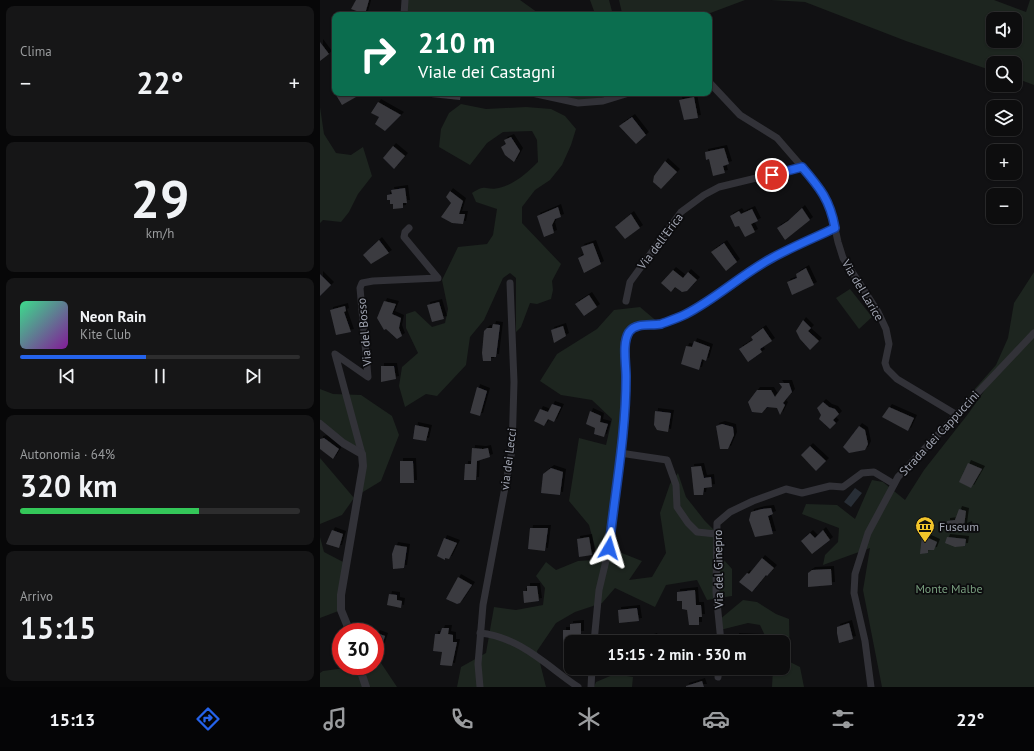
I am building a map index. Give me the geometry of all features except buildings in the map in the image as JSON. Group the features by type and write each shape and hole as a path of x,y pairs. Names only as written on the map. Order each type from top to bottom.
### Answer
{"street":[{"path":"404,12 405,0"},
{"name":"Via del Larice","path":"712,85 740,115 777,138 816,183 828,202 843,258 878,312 886,329 889,344 885,363 887,369 897,379 957,415"},
{"path":"547,96 578,102 603,101 620,96"},
{"name":"Via dell'Erica","path":"626,301 630,282 681,212 704,195 719,187 802,167"},
{"name":"Via del Bosso","path":"362,454 335,354 368,377 360,288 362,283 373,281 438,278 404,237 405,232 409,228"},
{"path":"595,635 599,590 609,548 620,453 626,388 626,343 629,332 633,328 660,324 685,314 708,301 749,272 772,258 835,228"},
{"name":"via dei Lecci","path":"480,633 483,605 512,450 514,382 510,283"},
{"name":"Strada dei Cappuccini","path":"871,687 865,641 854,593 855,574 868,533 898,477 1034,333"},
{"path":"320,424 343,443 362,454 363,466 341,595 341,610 346,623"},
{"path":"620,453 667,460 676,485 677,507 688,523 697,532 716,534"},
{"name":"Via del Ginepro","path":"720,635 716,592 717,523 730,512 753,501 786,489 802,493 830,486 843,487 862,473 874,472 894,484"},
{"path":"480,687 478,664 480,633 492,634 521,646 578,687"},
{"path":"363,675 366,687"},
{"path":"591,687 592,675"}],"green space":[{"path":"405,0 520,0 537,12 463,11 404,12"},
{"path":"590,0 609,0 612,12 591,12 594,11"},
{"path":"619,0 745,0 712,12 622,12"},
{"path":"771,0 994,0 1026,12 1030,0 1034,0 1034,85 1022,81 1022,56 986,56 986,69 906,41 805,2"},
{"path":"546,96 612,96 575,102"},
{"path":"461,104 486,109 526,107 551,109 565,116 576,129 562,165 550,180 535,190 522,207 522,223 561,264 552,281 553,290 551,299 537,304 530,303 521,327 516,332 516,278 510,273 503,278 484,320 470,337 466,365 437,396 426,394 405,407 399,386 402,367 418,353 406,328 406,314 415,311 432,327 445,323 448,309 442,280 458,247 487,244 493,235 497,209 476,202 472,193 481,188 494,189 510,184 525,174 538,162 537,140 532,131 503,132 487,143 470,165 439,147 441,129 449,113"},
{"path":"320,107 324,134 336,153 351,155 363,147 372,176 358,194 349,212 341,222 323,220 320,223"},
{"name":"Monte Malbe","path":"1034,272 1034,687 882,687 863,590 870,548 823,565 825,555 838,542 839,528 802,514 806,504 837,505 855,519 872,480 883,482 905,500 924,470 968,414 999,370 958,408 996,365 1008,338 1014,303"},
{"path":"850,289 872,317 859,329 836,298"},
{"path":"640,307 660,324 629,332 626,388 609,548 642,561 629,580 652,577 666,553 660,513 670,484 678,473 686,497 716,532 716,551 732,569 732,596 707,600 697,580 666,585 655,607 615,588 602,603 575,612 556,623 537,651 546,687 457,687 461,667 486,653 494,607 516,610 543,605 545,588 536,576 546,562 556,570 578,561 594,560 596,551 589,525 569,501 579,438 606,445 612,419 592,400 561,395 540,381 557,354 597,329 614,310"},
{"path":"320,389 333,394 361,395 392,416 399,435 381,481 358,495 361,450 320,428"},
{"path":"320,458 354,498 342,515 320,524"},
{"path":"320,537 324,552 347,564 341,610 320,618"},
{"path":"743,600 757,602 776,614 789,619 789,635 765,635 760,625 748,623 720,630 719,620"},
{"path":"790,662 800,667 804,687 772,687 773,675 790,675"},
{"path":"384,668 397,687 320,687 320,673 332,670 332,675 384,675"},
{"path":"613,675 633,677 632,687 594,687 596,682"}],"shaded area":[{"path":"855,488 862,493 851,507 844,502"}],"place":[{"name":"Fuseum","path":"925,543"}],"route":[{"path":"609,548 623,425 626,388 626,343 629,332 633,328 660,324 685,314 708,301 749,272 772,258 835,228 828,202 816,183 802,167 772,175"}]}
